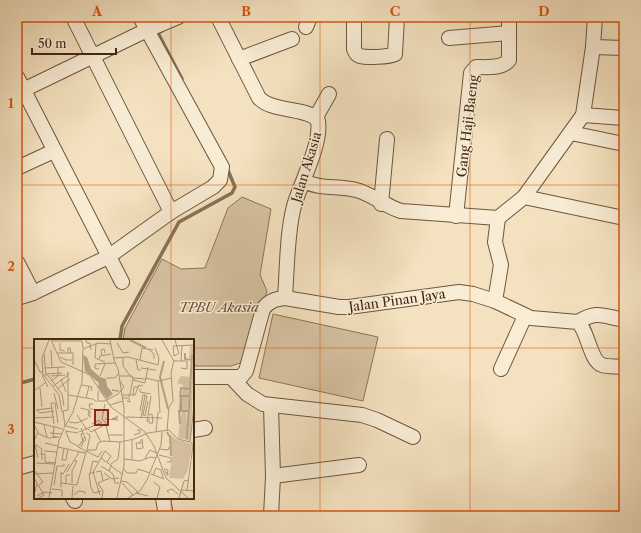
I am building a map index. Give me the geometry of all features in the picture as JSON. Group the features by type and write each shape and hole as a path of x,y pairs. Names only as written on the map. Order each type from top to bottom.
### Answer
{"street":[{"path":"73,17 171,212"},
{"path":"17,298 33,293 108,257 171,212 213,187 220,180 222,167 140,17"},
{"path":"122,282 19,87 178,17"},
{"name":"Jalan Akasia","path":"218,17 258,98 264,104 312,115 316,117 318,121 318,131 304,181 294,207 285,298"},
{"path":"354,17 354,49 356,53 360,56 391,56 395,54 397,17"},
{"name":"Gang Haji Baeng","path":"456,216 471,73 476,67 501,66 507,64 509,60 509,17"},
{"path":"304,181 313,185 358,190 381,204 401,212 498,218 524,197 583,115 593,47 595,17"},
{"path":"449,38 509,34"},
{"path":"239,60 292,39"},
{"path":"593,47 624,48"},
{"path":"316,117 329,94"},
{"path":"583,115 624,118"},
{"path":"571,133 624,144"},
{"path":"381,204 387,139"},
{"path":"17,168 54,151"},
{"path":"524,197 624,218"},
{"path":"495,301 501,265 495,242 498,218"},
{"path":"17,262 33,293"},
{"name":"Jalan Pinan Jaya","path":"232,378 241,377 246,371 264,309 268,302 285,298 338,307 459,292 473,294 495,301 525,316 578,322"},
{"path":"624,320 594,314 589,315 578,322 582,326 594,357 598,363 602,365 624,367"},
{"path":"501,369 525,316"},
{"path":"194,377 232,378 256,401 271,406 362,416 377,420 413,437"},
{"path":"271,406 273,476 271,516"},
{"path":"17,468 34,464"},
{"path":"273,476 359,465"},
{"path":"163,499 166,516"}],"green space":[{"name":"TPBU Akasia","path":"242,197 271,209 260,275 267,291 243,362 231,366 194,366 194,339 123,339 125,328 162,259 181,269 205,268 228,208"},
{"path":"273,314 378,337 363,401 259,378"}],"waterway":[{"path":"180,22 192,17"},
{"path":"162,31 158,33 182,79"},
{"path":"120,339 122,326 179,222 232,193 235,187 227,168"},
{"path":"17,384 34,379"}]}
